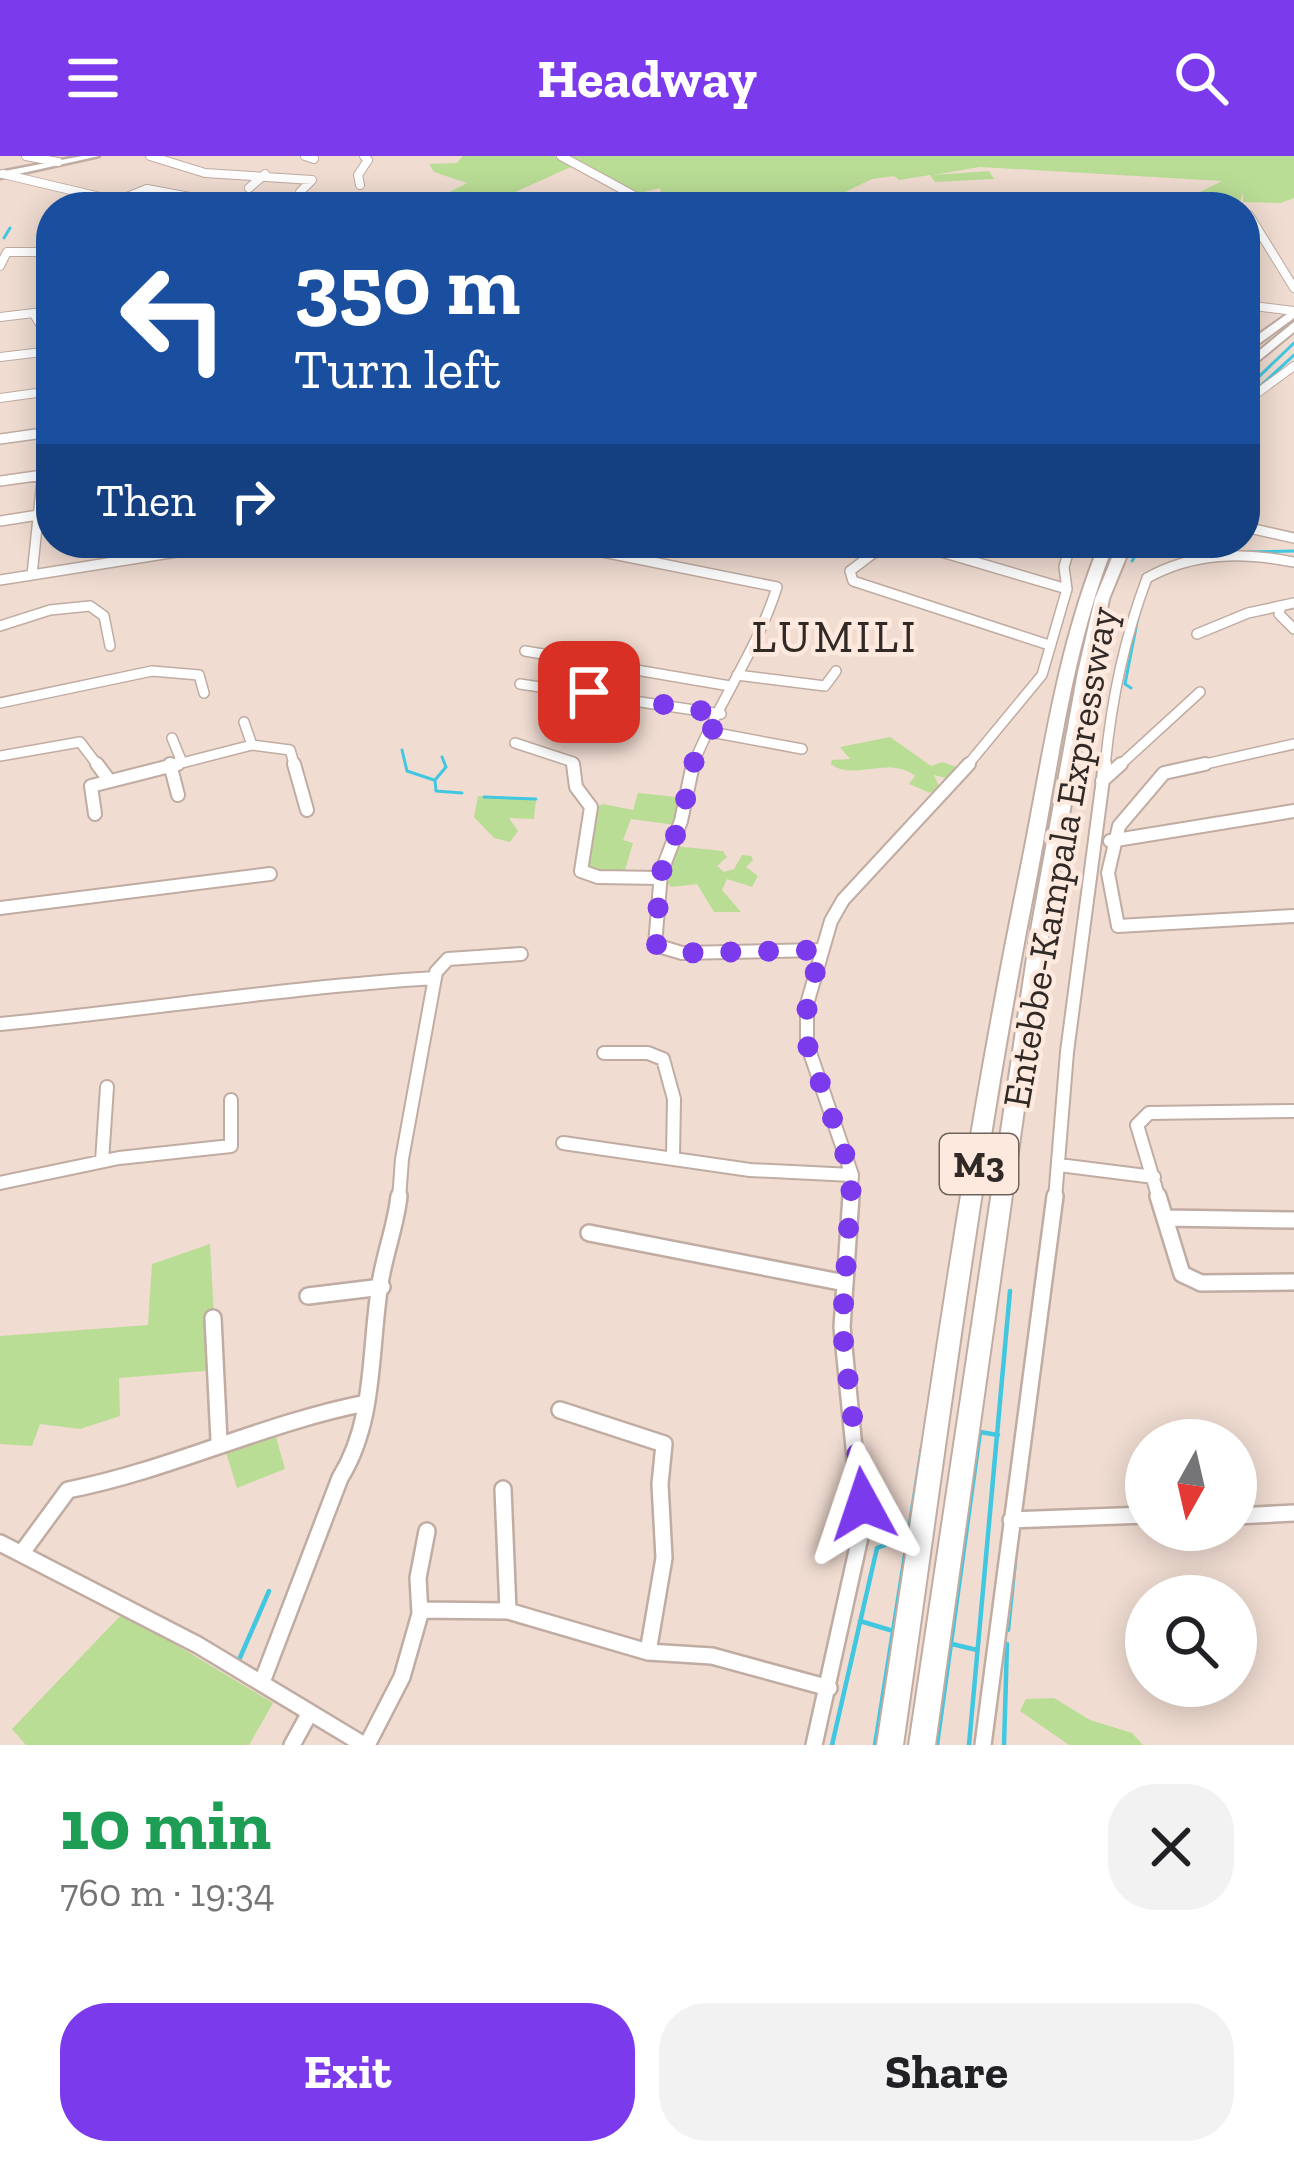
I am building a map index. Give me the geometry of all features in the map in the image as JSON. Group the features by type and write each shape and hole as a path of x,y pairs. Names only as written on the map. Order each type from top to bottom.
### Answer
{"highway":[{"path":"1260,338 1294,311"},
{"path":"1260,355 1294,326"},
{"name":"Entebbe-Kampala Expressway","path":"890,1745 1024,892 1064,670 1101,558"},
{"name":"Entebbe-Kampala Expressway","path":"922,1745 1041,924 1090,654 1102,599 1119,558"}],"main road":[{"path":"2,175 60,159 95,156"}],"street":[{"path":"26,156 60,159"},
{"path":"150,156 191,171 312,180 300,192"},
{"path":"360,184 358,175 368,160 364,156"},
{"path":"561,156 628,192"},
{"path":"249,188 265,174"},
{"path":"2,175 80,192"},
{"path":"1260,234 1291,289"},
{"path":"0,266 7,252 36,252"},
{"path":"1260,306 1294,311"},
{"path":"0,317 36,320"},
{"path":"0,358 36,350"},
{"path":"1260,391 1294,366"},
{"path":"0,398 36,394"},
{"path":"0,439 36,434"},
{"path":"0,481 36,476"},
{"path":"0,521 36,515"},
{"path":"1260,530 1294,538"},
{"path":"32,575 36,556"},
{"path":"0,580 139,558"},
{"path":"633,558 777,587 763,633 693,764 681,821 660,878 655,944 660,950 682,953 821,950"},
{"path":"867,558 850,571 853,580 1049,645"},
{"path":"962,558 1067,589"},
{"path":"814,1745 862,1528 854,1402 843,1338 852,1175 807,1044 807,1004 831,921 858,880 932,808 1038,681 1067,589 1067,558"},
{"path":"1195,558 1177,561 1147,578 1132,616 1110,715 1101,782 1108,873 1118,926 1294,916"},
{"path":"1240,558 1294,559"},
{"path":"1288,604 1279,614 1294,629"},
{"path":"1197,634 1248,613 1288,604"},
{"path":"0,626 74,605 93,606 101,610 110,646"},
{"path":"525,651 734,680 825,686 836,671"},
{"path":"0,703 160,670 199,675 204,693"},
{"path":"520,684 721,714"},
{"path":"1101,782 1200,692"},
{"path":"244,722 252,745"},
{"path":"711,732 802,749"},
{"path":"172,738 178,796"},
{"path":"0,756 80,742 109,780"},
{"path":"515,743 573,762 576,787 591,809 581,871 598,877 660,878"},
{"path":"983,1745 1060,1165 1067,1052 1105,843 1165,773 1294,744"},
{"path":"94,814 89,788 252,745 290,750 307,811"},
{"path":"1105,843 1294,811"},
{"path":"0,908 270,874"},
{"path":"262,1682 340,1478 356,1454 435,978 448,959 521,954"},
{"path":"0,1024 152,1009 300,986 435,978"},
{"path":"604,1053 656,1054 667,1062 673,1084 673,1156"},
{"path":"102,1161 107,1088"},
{"path":"0,1183 102,1161 231,1146 231,1100"},
{"path":"1294,1111 1144,1114 1137,1125 1182,1274 1192,1279 1294,1282"},
{"path":"563,1143 750,1170 852,1175"},
{"path":"1060,1165 1154,1177"},
{"path":"1165,1218 1294,1220"},
{"path":"589,1234 845,1283"},
{"path":"308,1296 382,1287"},
{"path":"212,1318 219,1441"},
{"path":"20,1554 64,1492 118,1480 299,1416 365,1403"},
{"path":"560,1410 664,1444 660,1484 664,1551 648,1652"},
{"path":"503,1489 508,1611"},
{"path":"1257,1515 1294,1514"},
{"path":"1011,1520 1125,1516"},
{"path":"0,1543 87,1585 366,1745 402,1677 420,1610 418,1578 427,1531"},
{"path":"420,1610 508,1611 648,1652 712,1656 829,1688"},
{"path":"292,1745 308,1715"}],"green space":[{"path":"463,156 554,156 573,166 515,192 450,192 467,183 434,172 429,164 457,163"},
{"path":"564,156 1294,156 1294,198 1281,203 1260,202 1260,192 1200,192 1222,181 980,167 933,175 989,171 994,179 935,182 930,175 899,180 894,176 872,179 845,192 661,192 660,188 632,192"},
{"path":"890,737 931,766 942,762 962,769 954,780 934,775 940,788 930,793 909,784 915,776 905,770 850,771 831,764 832,760 850,759 840,747"},
{"path":"638,793 685,798 676,825 631,819 623,840 633,843 623,877 584,871 593,808 603,804 633,810"},
{"path":"478,796 536,799 534,819 509,818 518,831 510,842 494,838 474,817"},
{"path":"674,846 723,851 727,857 717,866 724,872 734,869 742,855 751,856 746,867 758,876 752,887 727,879 722,890 741,912 714,912 697,884 671,887 665,872"},
{"path":"210,1244 217,1370 119,1378 120,1416 80,1429 40,1424 32,1446 0,1444 0,1336 148,1325 152,1264"},
{"path":"273,1426 285,1469 237,1488 223,1443"},
{"path":"123,1613 273,1703 249,1745 26,1745 12,1729"},
{"path":"1054,1698 1090,1720 1132,1733 1143,1745 1069,1745 1020,1711 1026,1699"}],"waterway":[{"path":"4,238 10,228"},
{"path":"1260,376 1294,343"},
{"path":"1260,386 1294,355"},
{"path":"1260,552 1294,551"},
{"path":"1131,688 1125,684 1139,612"},
{"path":"402,750 407,771 434,780"},
{"path":"442,757 446,767 435,780 436,791 462,793"},
{"path":"484,797 536,799"},
{"path":"997,1435 1010,1291"},
{"path":"937,1745 980,1432 997,1435"},
{"path":"969,1745 997,1435"},
{"path":"875,1745 922,1448"},
{"path":"860,1621 877,1548 903,1538"},
{"path":"1008,1630 1015,1560"},
{"path":"239,1660 269,1591"},
{"path":"832,1745 860,1621"},
{"path":"860,1621 890,1630"},
{"path":"952,1644 977,1650"},
{"path":"1004,1745 1007,1644"}],"district":[{"name":"LUMILI","path":"835,636"}],"route":[{"path":"589,692 721,714 693,764 681,821 661,873 655,905 655,944 660,950 821,950 807,1004 807,1044 852,1175 842,1328 851,1371 863,1504"}]}
